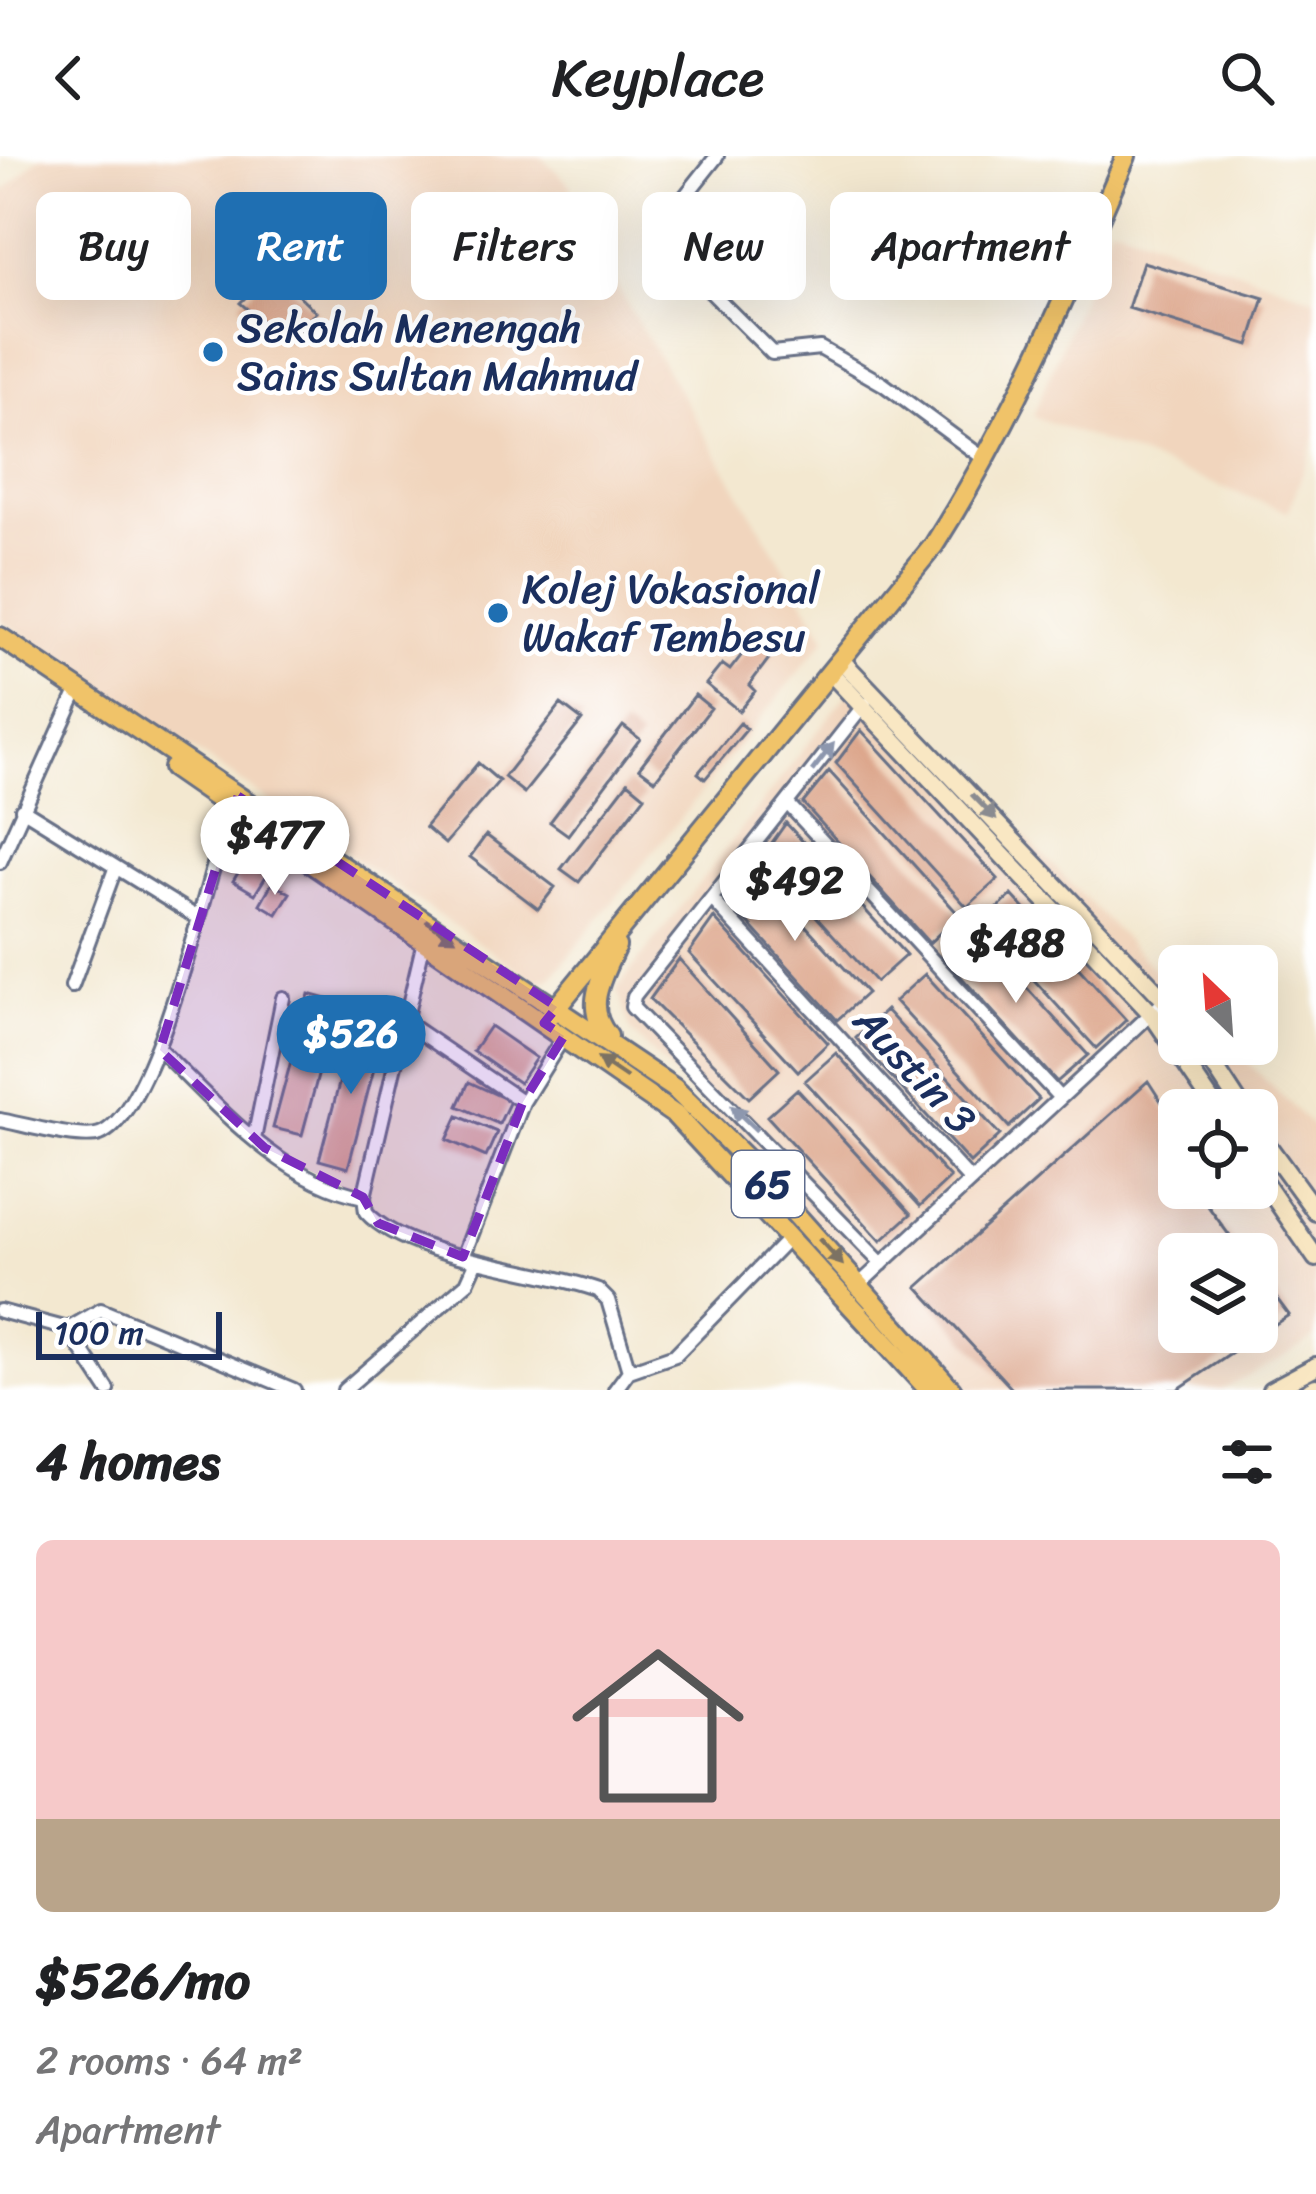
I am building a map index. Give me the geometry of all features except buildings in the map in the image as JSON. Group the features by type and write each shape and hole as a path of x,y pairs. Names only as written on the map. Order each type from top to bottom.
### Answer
{"main road":[{"path":"544,1024 934,545 987,461 1065,302 1126,156"},
{"name":"65","path":"0,638 74,695"},
{"name":"65","path":"0,650 522,983 696,1106 952,1390"},
{"name":"65","path":"234,802 675,1115 929,1390"},
{"path":"620,1048 596,1018 595,999 628,920"},
{"path":"522,983 553,990 582,977"}],"street":[{"path":"717,156 660,228 707,289 772,352 820,348 883,384 987,461"},
{"path":"836,667 1158,990"},
{"path":"0,862 74,695"},
{"path":"868,700 634,996 634,1013 751,1123 882,1264"},
{"path":"868,700 1151,1013 1203,1089"},
{"path":"0,1120 100,1134 111,1126 160,1050 234,802"},
{"path":"787,803 1060,1098"},
{"path":"22,809 198,918"},
{"path":"72,986 115,869"},
{"name":"Austin 3","path":"712,899 971,1180"},
{"path":"424,941 364,1197 366,1211 378,1223 470,1259 598,1291 608,1300 628,1371"},
{"path":"254,1139 283,998"},
{"path":"860,1284 1158,1007"},
{"path":"405,1022 523,1102"},
{"path":"344,1390 467,1283 470,1259 523,1102 564,1036"},
{"path":"160,1050 254,1139 308,1175 364,1197"},
{"path":"1278,1160 1316,1212"},
{"path":"1278,1203 1316,1258"},
{"path":"615,1390 628,1371 675,1355 790,1237"},
{"path":"68,1329 101,1310 294,1390"},
{"path":"0,1311 68,1329 108,1390"},
{"path":"1271,1390 1316,1366"}],"highlighted area":[{"path":"238,796 557,1007 544,1023 564,1036 523,1102 463,1257 378,1223 363,1197 265,1148 160,1050"}],"shaded area":[{"name":"Kolej Vokasional Wakaf Tembesu","path":"41,156 541,156 572,187 568,192 411,192 411,300 618,300 618,289 826,638 551,978 537,982 0,619 0,195"},
{"path":"1112,224 1316,299 1316,436 1288,512 1033,416 1080,300 1112,300"},
{"path":"864,672 1158,973 1158,1065 1250,1065 1275,1089 1158,1089 1158,1209 1278,1209 1278,1092 1316,1130 1316,1336 1222,1390 959,1390 726,1128 631,1032 617,989"}],"place":[{"name":"Sekolah Menengah Sains Sultan Mahmud","path":"213,352"},
{"name":"Kolej Vokasional Wakaf Tembesu","path":"498,613"}]}
